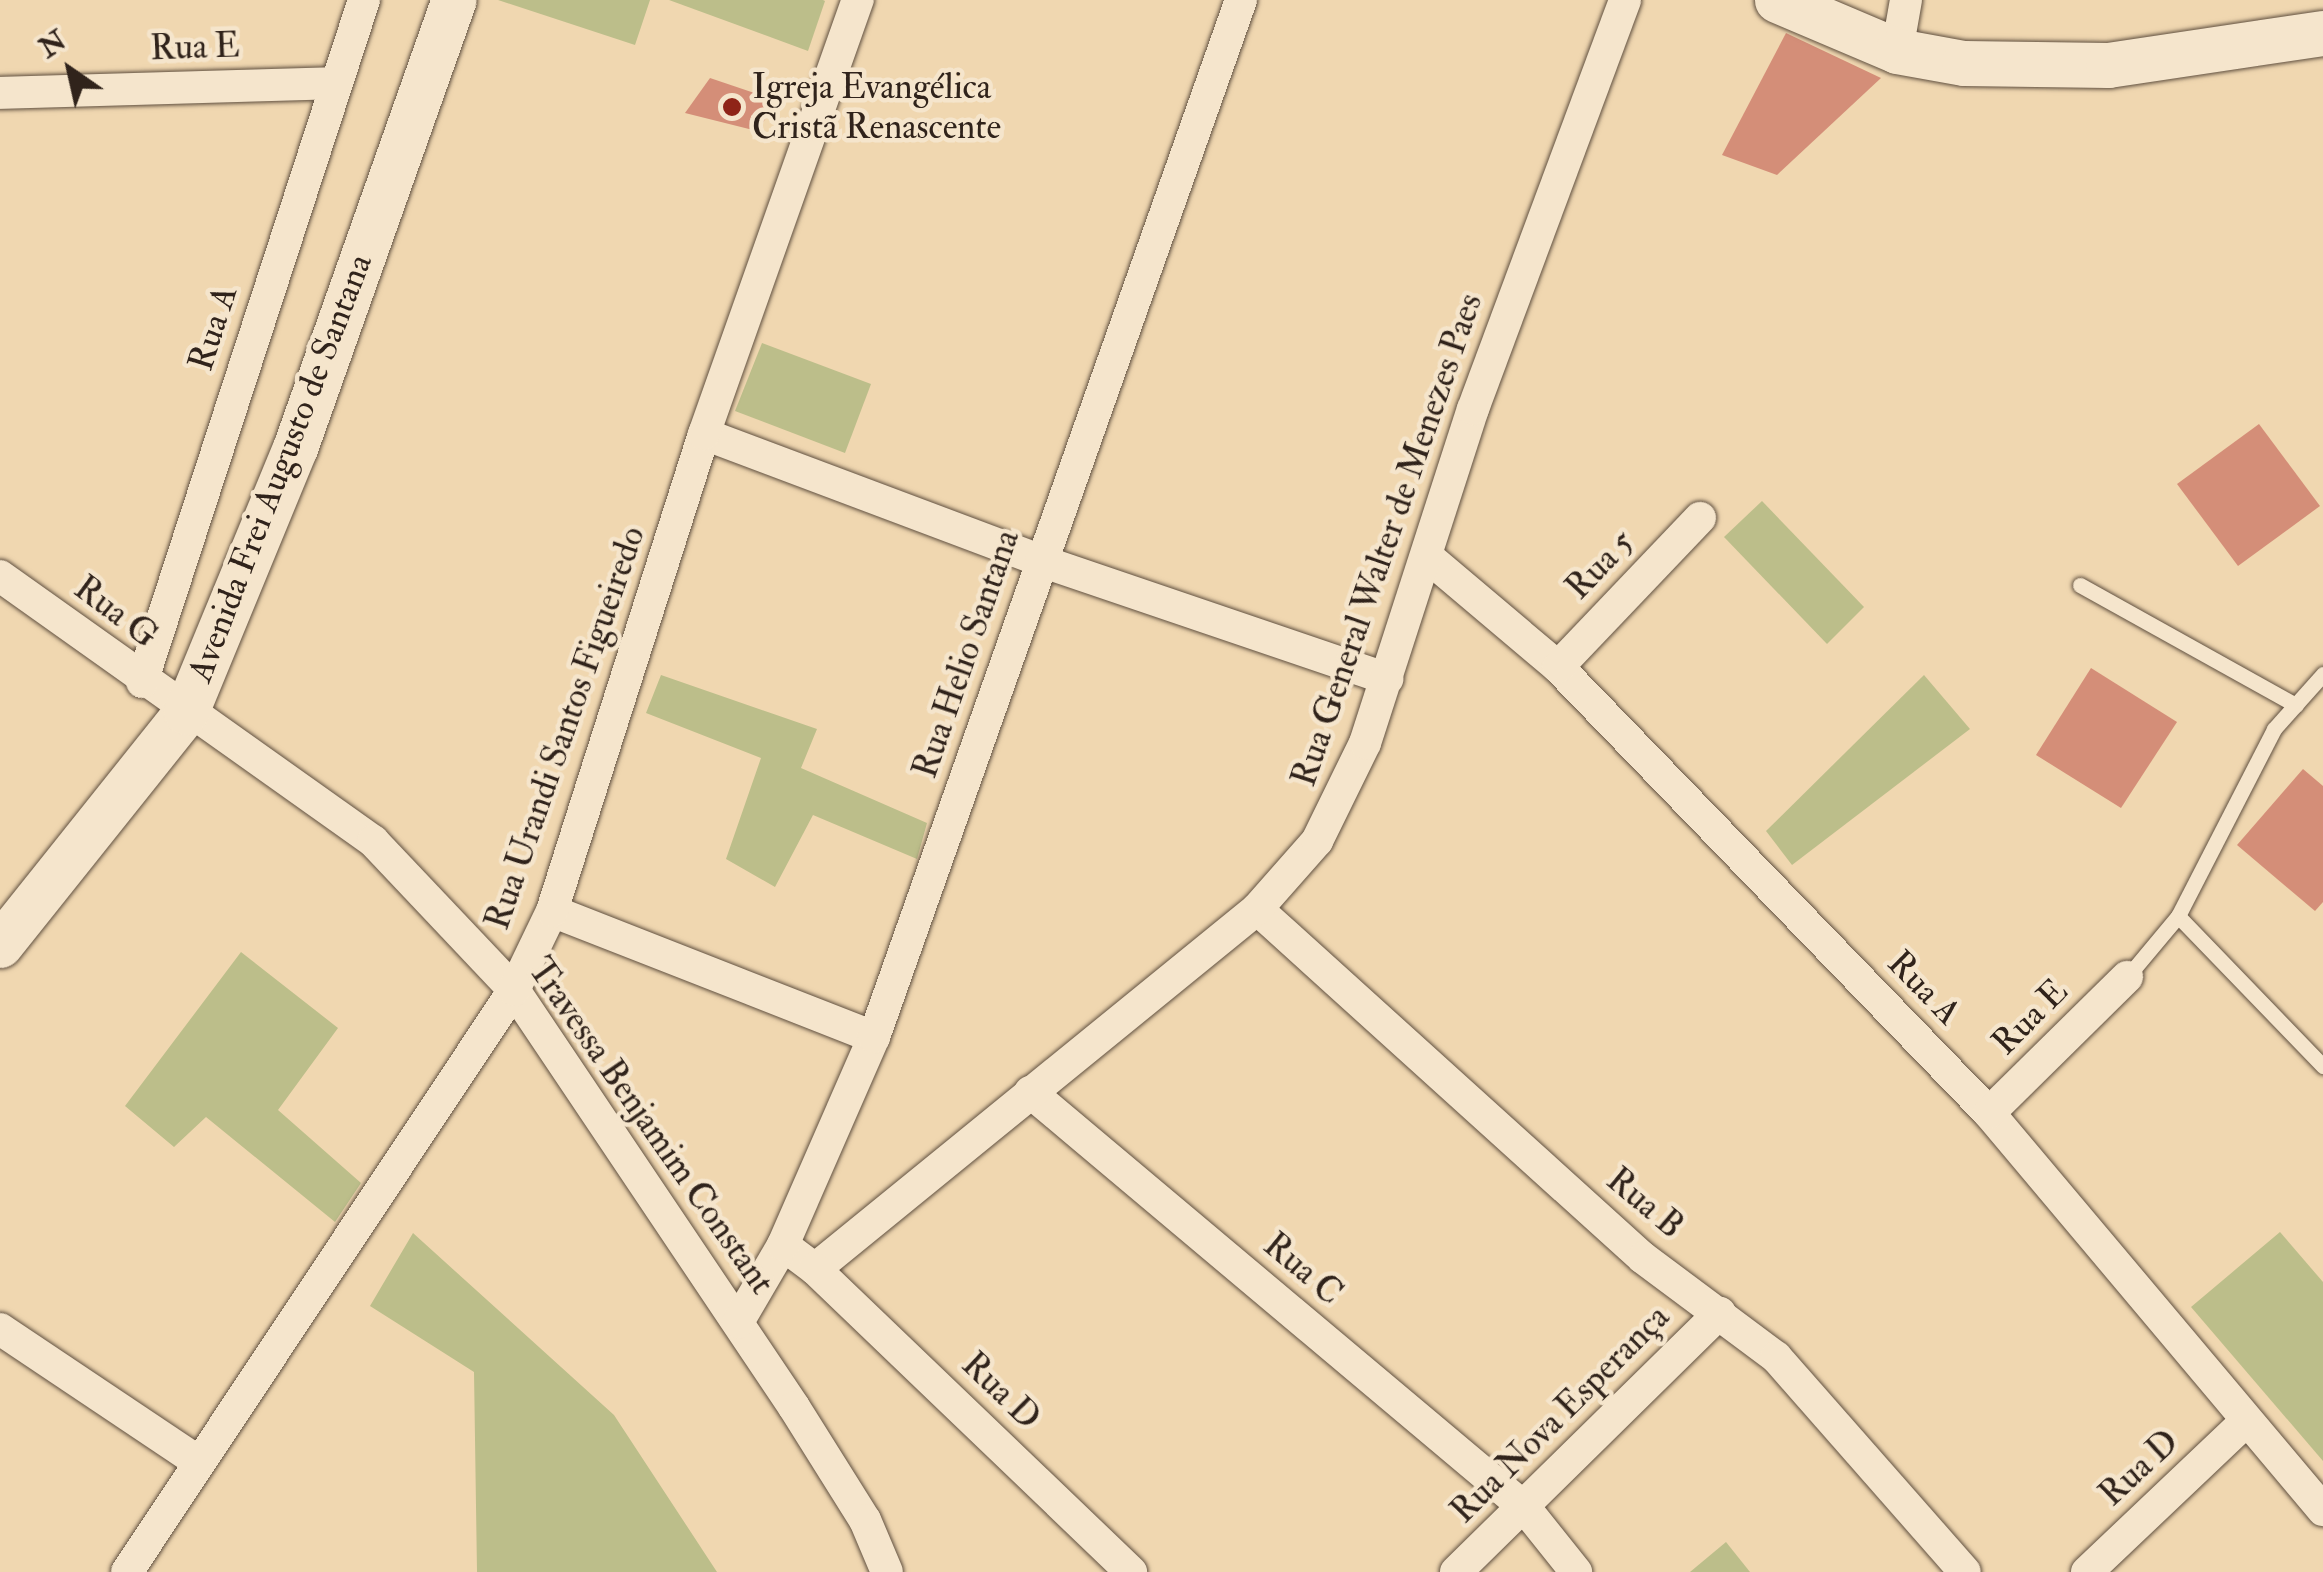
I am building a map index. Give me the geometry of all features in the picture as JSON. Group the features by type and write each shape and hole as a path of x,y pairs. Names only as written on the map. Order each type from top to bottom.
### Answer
{"street":[{"name":"Rua A","path":"142,682 333,84 364,0"},
{"name":"Avenida Frei Augusto de Santana","path":"0,944 186,712 296,448 454,0"},
{"name":"Rua Urandi Santos Figueiredo","path":"127,1572 514,990 552,911 704,434 858,0"},
{"name":"Rua Helio Santana","path":"738,1322 783,1245 874,1036 1241,0"},
{"name":"Rua General Walter de Menezes Paes","path":"815,1268 1257,909 1298,868 1332,814 1387,679 1474,409 1625,0"},
{"path":"1777,0 1897,51 2047,68 2198,55 2323,34"},
{"path":"1897,51 1906,0"},
{"name":"Rua E","path":"0,93 333,84"},
{"path":"704,434 1042,561 1387,679"},
{"name":"Rua 5","path":"1558,667 1700,518"},
{"name":"Rua A","path":"1429,558 1558,667 1989,1113 2323,1510"},
{"name":"Rua G","path":"0,576 186,712"},
{"name":"Travessa Benjamim Constant","path":"186,712 373,841 514,990 738,1322 865,1520 887,1572"},
{"name":"Rua B","path":"1257,909 1628,1245 1720,1312 1819,1399 1965,1572"},
{"path":"552,911 874,1036"},
{"name":"Rua E","path":"1989,1113 2126,977"},
{"name":"Rua C","path":"1030,1092 1525,1508 1576,1572"},
{"path":"783,1245 815,1268"},
{"name":"Rua D","path":"815,1268 1131,1572"},
{"name":"Rua Nova Esperança","path":"1456,1572 1720,1312"},
{"path":"0,1329 199,1462"},
{"name":"Rua D","path":"2087,1572 2246,1422"}],"lane":[{"path":"2080,585 2296,705"},
{"path":"2126,977 2178,916 2244,776 2323,674"},
{"path":"2178,916 2323,1066"}],"green space":[{"path":"498,0 650,0 635,45"},
{"path":"669,0 823,0 825,1 808,51"},
{"path":"762,343 871,384 845,453 735,411"},
{"path":"1762,501 1864,607 1827,644 1724,537"},
{"path":"661,675 817,729 801,768 927,823 917,859 813,815 775,887 726,859 761,758 646,713"},
{"path":"1924,675 1970,729 1792,865 1766,831"},
{"path":"241,952 338,1028 278,1110 361,1183 335,1222 206,1117 174,1147 125,1106"},
{"path":"2280,1232 2323,1282 2323,1461 2191,1307"},
{"path":"413,1233 614,1415 717,1572 477,1572 474,1372 370,1306"},
{"path":"1726,1542 1750,1572 1690,1572"}],"building":[{"path":"1786,33 1881,78 1777,175 1722,155"},
{"name":"Igreja Evangélica Cristã Renascente","path":"710,78 778,101 757,131 685,113"},
{"path":"2259,424 2320,506 2238,566 2177,484"},
{"path":"2091,668 2177,722 2121,808 2036,755"},
{"path":"2303,769 2323,786 2323,902 2315,911 2237,845"}],"place":[{"name":"Igreja Evangélica Cristã Renascente","path":"732,107"}]}
